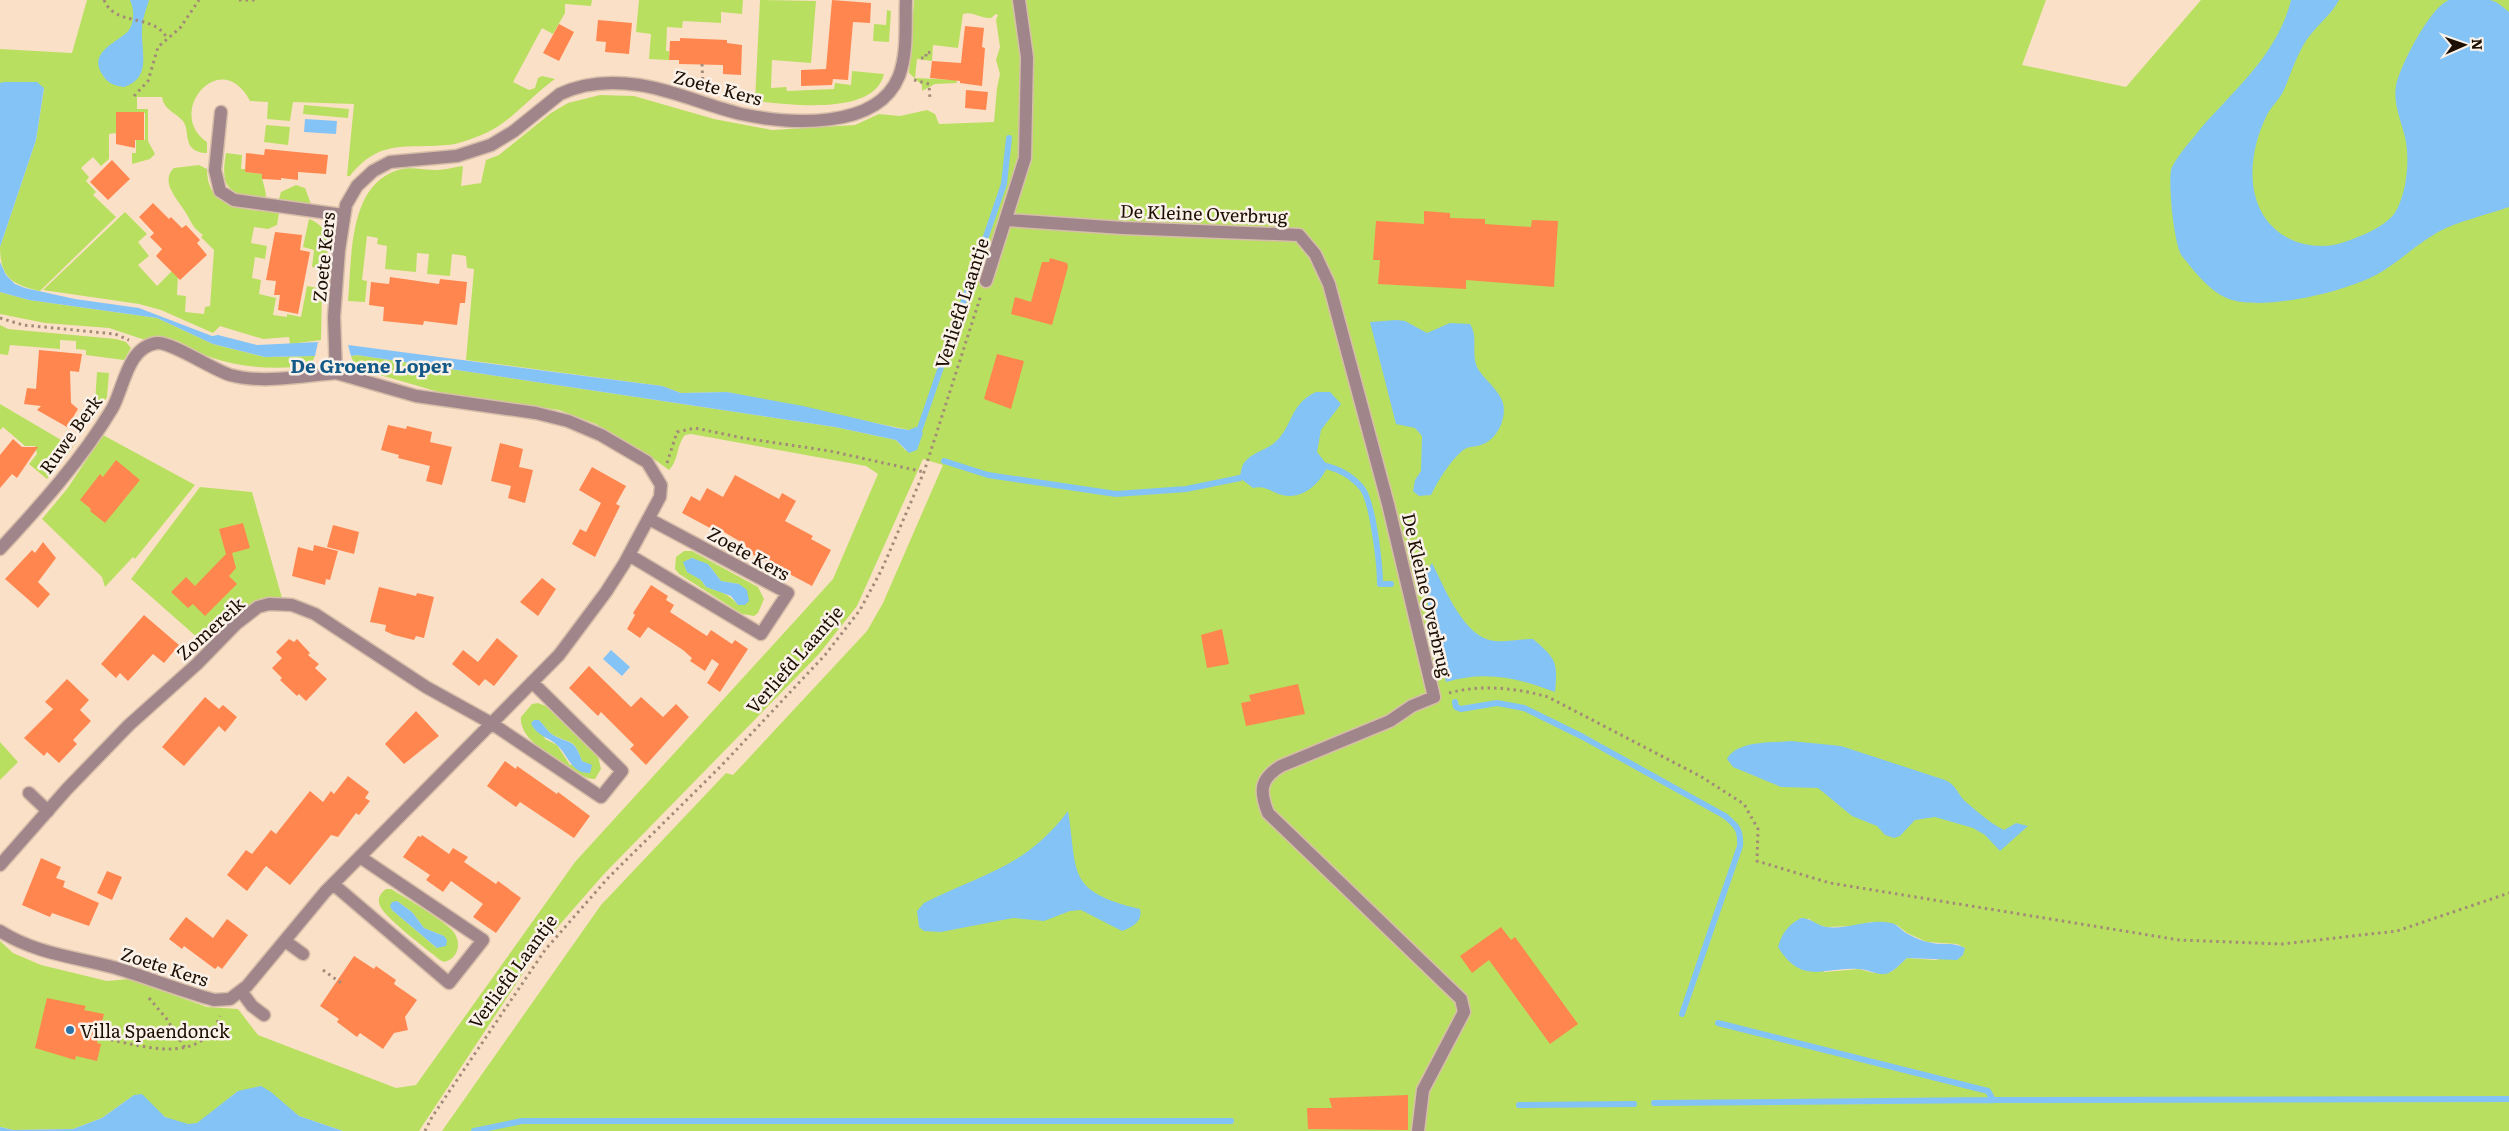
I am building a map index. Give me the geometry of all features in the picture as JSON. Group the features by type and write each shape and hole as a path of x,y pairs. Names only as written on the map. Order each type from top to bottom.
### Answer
{"street":[{"name":"Zoete Kers","path":"336,373 335,284 343,215 346,205 357,186 382,165 401,160 450,157 481,149 508,135 560,94 605,82 647,86 743,114 767,117 825,119 867,110 883,98 898,76 904,50 906,0"},
{"name":"Verliefd Laantje","path":"986,280 1007,220 1025,158 1027,57 1019,0"},
{"path":"221,112 216,170 220,191 234,200 343,215"},
{"name":"De Kleine Overbrug","path":"1007,220 1123,228 1299,235 1315,254 1329,284 1388,504 1434,697 1412,706 1390,721 1281,766 1269,773 1264,783 1261,797 1268,813 1461,999 1464,1012 1423,1090 1418,1131"},
{"path":"144,349 158,343 164,344 204,364 241,377 278,378 336,373 416,396 536,413 568,421 630,451 647,462 656,473"},
{"name":"Ruwe Berk","path":"0,549 88,444 112,409 132,361 144,349"},
{"name":"Zoete Kers","path":"0,931 15,941 37,949 114,968 214,1000 230,999 241,991 286,941 333,884 559,655 583,626 629,555 660,497 661,485 656,473"},
{"name":"Zoete Kers","path":"629,555 761,634 788,593 649,519"},
{"name":"Zomereik","path":"0,865 48,811 129,726 197,664 236,624 258,607 269,604 292,605 315,614 426,687 491,722"},
{"path":"491,722 601,797 622,771 532,682"},
{"path":"29,793 48,811"},
{"path":"333,884 449,983 483,940 360,857"},
{"path":"286,941 303,954"},
{"path":"241,991 252,1006 264,1015"}],"path":[{"path":"104,0 112,12 130,19 151,23 167,38"},
{"path":"134,96 148,82 154,54 162,41 180,28 199,0"},
{"path":"238,0 256,0"},
{"path":"917,58 926,58 926,52 932,52"},
{"path":"702,64 703,91"},
{"name":"Verliefd Laantje","path":"425,1131 432,1117 545,950 608,878 721,766 825,655 860,610 882,569 924,472 986,280"},
{"path":"0,318 23,325 115,334 144,349"},
{"path":"656,473 662,471 668,461 677,432 687,428 830,451 924,472"},
{"path":"1434,697 1457,691 1493,688 1521,690 1548,697 1700,776 1744,804 1758,829 1757,862 1830,883 2179,940 2282,944 2398,931 2509,892"},
{"path":"323,970 341,983"},
{"path":"145,994 162,1013 185,1048"},
{"path":"111,1040 162,1050 185,1048 201,1040 213,1029 220,1014 222,1000"}],"green space":[{"path":"87,0 592,0 591,6 565,4 565,13 553,34 542,28 513,82 529,90 535,88 538,78 542,76 555,79 504,122 486,133 457,143 394,148 383,151 361,164 350,176 347,176 354,104 293,102 290,121 267,119 268,102 250,101 238,85 225,80 212,82 202,90 194,102 192,115 195,130 207,142 207,153 205,153 192,148 188,142 183,121 167,108 162,97 137,97 137,109 148,109 148,141 155,154 150,159 132,164 132,153 136,153 136,140 145,140 145,113 117,112 116,133 109,134 109,159 101,166 93,157 81,168 89,177 86,181 96,192 93,195 116,217 40,291 22,286 5,273 2,266 0,247 36,140 44,89 0,83 0,49 72,53"},
{"path":"639,0 743,0 742,14 721,12 721,23 683,21 682,28 667,27 666,51 669,51 669,60 649,59 651,34 636,32"},
{"path":"760,0 816,1 811,63 772,60 771,88 786,87 787,91 834,89 835,83 851,85 852,71 884,74 877,88 864,97 828,105 755,101"},
{"path":"914,0 2046,0 2022,65 2126,87 2201,0 2509,0 2509,1131 442,1131 601,905 726,773 733,775 867,631 883,603 943,465 923,459 857,606 819,654 604,874 541,946 419,1131 343,1131 299,1116 280,1101 238,1091 206,1117 197,1123 189,1125 172,1121 134,1095 102,1118 73,1129 13,1130 0,1127 0,941 13,953 41,965 107,981 129,979 207,1007 238,1009 258,1035 396,1088 416,1085 575,862 833,579 878,474 866,466 691,434 685,435 682,439 674,462 669,470 596,424 559,410 449,395 356,368 351,356 357,355 835,427 896,440 906,451 909,430 727,392 681,393 662,386 466,360 474,269 467,268 466,256 452,254 450,276 427,274 429,254 417,253 416,272 385,269 387,246 377,244 378,238 367,236 362,280 367,281 365,302 348,301 352,245 356,225 361,207 370,191 382,178 407,168 439,170 463,166 461,186 481,183 486,160 499,155 551,113 568,103 600,95 634,96 714,119 772,130 855,125 879,114 900,116 927,110 935,114 939,124 994,122 1000,74 996,60 1000,47 996,20 998,15 987,18 967,13 963,14 958,48 933,45 932,61 917,59 915,78 956,80 957,83 935,84 922,91 922,85 909,73","holes":["1808,918 1816,924 1826,927 1854,926 1872,922 1897,925 1907,933 1927,942 1957,944 1965,948 1936,960 1907,958 1891,972 1874,973 1859,969 1824,972"]},
{"path":"887,10 891,11 889,42 873,41 874,24 886,25"},
{"path":"304,105 349,109 348,118 303,114"},
{"path":"266,125 290,127 288,145 264,142"},
{"path":"226,153 242,155 241,169 245,169 245,172 262,174 266,198 244,195 231,189 227,184 225,176"},
{"path":"199,165 207,169 209,183 214,193 221,200 242,208 279,213 277,225 268,229 254,227 251,243 267,246 265,259 255,257 252,278 261,280 259,294 276,298 273,315 287,317 287,314 301,317 307,286 322,289 321,340 290,344 289,337 263,339 220,326 213,333 161,310 139,304 43,290 125,212 147,234 138,242 149,256 138,265 157,286 174,269 178,274 177,295 186,296 185,312 204,314 205,307 210,306 214,250 201,237 203,235 194,227 169,184 170,173 174,168"},
{"path":"296,185 305,188 311,204 279,199 281,192"},
{"path":"309,219 322,228 327,240 325,269 312,267 314,250 303,247"},
{"path":"0,292 29,300 157,318 213,344 265,357 315,356 310,366 272,368 235,364 202,354 170,338 154,337 145,340 109,328 45,323 0,314"},
{"path":"0,325 8,329 116,339 126,342 131,348 124,360 86,355 86,350 76,349 76,341 60,340 60,349 10,345 8,355 0,354"},
{"path":"97,372 109,373 107,397 94,418"},
{"path":"0,404 73,447 47,479 29,464 37,454 35,446 25,446 3,427 0,430"},
{"path":"103,435 195,485 135,559 133,557 105,587 102,577 42,519 67,489"},
{"path":"200,487 252,492 282,598 268,599 247,606 231,618 207,646 131,579"},
{"path":"684,551 692,551 758,587 764,599 758,613 754,616 742,614 679,574 675,569 676,557","holes":["708,564 721,581 739,584 738,605 724,593 706,587 701,580"]},
{"path":"538,703 546,706 598,756 601,769 595,779 581,775 562,764 529,739 522,727 521,717 532,704","holes":["539,720 553,735 574,745 582,761 570,765 557,745 545,739"]},
{"path":"0,742 18,762 0,780"},
{"path":"386,889 391,889 448,926 458,940 456,954 444,962 440,960 390,919 379,903 381,894","holes":["397,901 412,912 424,928 444,936 437,948 392,910"]}],"water":[{"path":"130,0 149,0 142,26 142,71 133,83 124,87 114,85 106,80 99,66 99,59 107,48 129,30 133,15"},
{"path":"2291,0 2339,0 2304,44 2283,92 2266,117 2256,145 2252,176 2254,190 2258,205 2265,218 2275,229 2297,242 2322,246 2338,244 2361,236 2392,217 2403,194 2407,165 2405,137 2396,105 2396,86 2403,65 2425,25 2441,5 2449,0 2490,0 2498,3 2509,12 2509,207 2464,221 2438,232 2380,272 2358,283 2301,299 2261,303 2244,302 2229,299 2215,291 2182,256 2174,226 2170,184 2172,167 2178,156 2201,128 2266,53 2285,19"},
{"path":"37,82 44,88 36,140 0,247 0,83"},
{"path":"305,119 337,121 336,134 304,132"},
{"path":"0,262 6,275 15,284 25,288 75,299 139,308 212,336 218,335 257,345 318,342 315,356 265,357 213,344 157,318 29,300 0,292"},
{"path":"1405,321 1427,333 1450,323 1470,324 1473,329 1475,358 1478,369 1503,403 1504,415 1497,433 1488,441 1462,451 1444,472 1431,495 1419,496 1413,491 1415,480 1421,471 1422,436 1415,428 1396,424 1370,322"},
{"path":"348,345 662,386 681,393 727,392 803,406 897,428 909,430 916,427 923,433 917,450 909,453 896,440 835,427 357,355 351,356"},
{"path":"1316,392 1330,392 1341,404 1321,430 1317,452 1328,466 1325,472 1310,489 1297,495 1282,495 1265,488 1253,488 1240,478 1244,463 1250,457 1273,444 1285,431 1300,403"},
{"path":"692,558 708,564 721,581 739,584 747,590 749,601 745,605 738,605 731,596 706,587 701,580 687,572 683,562"},
{"path":"1432,563 1456,610 1474,631 1484,638 1495,641 1533,639 1547,651 1554,661 1556,673 1555,692 1502,677 1460,678 1446,682 1422,579"},
{"path":"611,650 630,667 622,676 603,659"},
{"path":"534,720 539,720 551,734 574,745 582,761 592,765 590,773 584,773 575,768 555,743 534,728 531,723"},
{"path":"1791,741 1841,746 1945,780 1955,787 1966,802 1985,818 2004,830 2016,823 2028,826 2000,851 1985,835 1973,828 1935,817 1915,820 1900,836 1894,838 1885,835 1877,826 1852,816 1818,788 1781,787 1733,767 1727,759 1739,748 1747,745"},
{"path":"1068,811 1073,850 1080,877 1087,887 1099,895 1140,909 1140,917 1133,926 1122,931 1081,910 1070,911 1044,921 1013,918 941,932 924,931 919,927 917,911 924,903 984,876 1019,857 1052,830"},
{"path":"397,901 412,912 424,928 444,936 447,940 446,946 437,948 392,910 390,906 392,902"},
{"path":"1801,918 1826,927 1842,927 1875,922 1891,923 1922,941 1956,945 1965,948 1963,955 1957,960 1907,958 1894,970 1885,974 1858,969 1805,971 1796,967 1787,959 1778,947 1786,930"},
{"path":"261,1086 299,1116 343,1131 0,1131 0,1127 13,1130 73,1129 102,1118 134,1095 142,1094 165,1117 188,1124 197,1123 238,1091"}],"building":[{"path":"832,0 871,3 870,23 853,22 848,80 833,79 832,85 801,86 801,70 826,69"},
{"path":"598,20 632,23 629,54 605,52 606,42 596,41"},
{"path":"559,24 574,32 559,61 543,53"},
{"path":"965,26 984,28 982,47 985,48 982,86 960,83 960,81 930,78 932,61 961,63"},
{"path":"680,38 727,40 727,43 742,45 741,75 723,74 723,65 679,64 679,60 669,60 670,41 680,41"},
{"path":"966,90 988,92 986,110 965,108"},
{"path":"116,112 144,112 144,140 135,140 135,148 116,144"},
{"path":"265,149 328,155 326,174 298,172 298,180 281,178 281,180 262,179 262,174 245,172 246,153 264,155"},
{"path":"112,160 130,179 108,200 90,182"},
{"path":"153,203 169,219 171,217 182,228 186,225 200,240 197,243 207,255 180,280 156,256 162,249 150,237 154,233 139,217"},
{"path":"1424,211 1450,213 1450,218 1485,219 1485,224 1531,227 1532,220 1558,221 1554,287 1466,280 1466,289 1378,284 1380,260 1373,260 1376,221 1424,224"},
{"path":"275,232 302,235 300,250 310,252 298,314 278,310 280,295 274,295 276,281 266,280"},
{"path":"1050,258 1067,263 1068,267 1052,325 1011,314 1015,297 1031,302 1042,262 1049,262"},
{"path":"390,277 439,284 440,279 467,282 465,303 460,303 457,325 424,321 423,325 383,321 384,307 369,305 371,282 389,284"},
{"path":"39,350 82,354 79,372 70,371 71,403 78,409 67,427 37,410 41,406 24,404 27,388 36,389"},
{"path":"997,354 1024,361 1011,409 984,399"},
{"path":"388,425 406,429 407,426 432,432 430,442 452,447 442,485 426,481 430,466 398,458 399,455 381,450"},
{"path":"13,439 22,447 38,447 17,478 12,474 0,488 0,455"},
{"path":"500,443 523,449 519,467 533,470 525,503 508,498 511,486 491,481"},
{"path":"116,460 140,480 105,523 80,500 100,474 103,477"},
{"path":"592,467 626,486 616,504 620,506 595,557 572,544 580,529 586,532 601,503 579,490"},
{"path":"735,475 779,499 782,493 796,501 785,521 813,536 811,539 831,550 812,586 744,550 746,545 712,525 710,528 682,513 691,496 700,501 707,488 723,497"},
{"path":"243,523 250,548 232,553 236,568 229,576 237,584 205,616 193,604 188,608 171,592 186,577 195,586 226,554 219,529"},
{"path":"333,525 359,532 354,554 327,547"},
{"path":"43,542 56,558 38,582 50,594 38,608 5,579 32,550 35,553"},
{"path":"314,545 338,551 330,580 326,579 325,585 292,576 298,547 313,551"},
{"path":"542,578 556,589 538,616 520,602"},
{"path":"651,585 668,596 666,600 674,605 670,612 707,636 711,630 732,644 735,640 748,649 720,692 707,683 719,664 712,659 705,671 690,661 692,658 683,650 648,627 640,638 627,629 635,615 633,613"},
{"path":"379,587 416,596 417,593 434,597 424,638 416,636 414,640 394,635 385,631 386,625 370,622"},
{"path":"144,615 179,645 164,663 153,654 128,681 120,673 116,678 101,664"},
{"path":"1222,629 1229,664 1207,668 1201,635"},
{"path":"497,638 518,656 494,686 485,679 479,686 452,664 463,650 478,662"},
{"path":"289,639 294,642 297,639 310,653 308,655 319,664 315,668 327,679 306,701 299,694 297,696 280,680 282,678 272,668 282,658 276,652"},
{"path":"589,666 631,707 641,697 663,717 676,704 689,717 646,765 630,749 634,745 601,712 598,716 569,688"},
{"path":"67,679 89,700 80,710 91,721 73,740 77,744 59,763 47,752 44,756 24,738 53,709 45,702"},
{"path":"1298,684 1305,714 1246,726 1241,703 1251,701 1249,695"},
{"path":"205,697 219,709 223,705 237,717 225,732 219,726 184,766 162,747"},
{"path":"416,711 439,736 404,764 385,744"},
{"path":"505,761 516,769 517,766 557,794 558,792 590,816 574,838 520,802 516,807 487,786"},
{"path":"348,776 369,792 365,798 370,801 359,815 356,813 338,837 331,835 290,885 266,866 247,891 227,875 246,850 252,854 271,830 276,834 310,791 323,802 331,791 334,794"},
{"path":"422,835 449,854 453,848 468,857 464,862 496,884 498,881 521,898 496,933 473,917 483,904 451,881 443,892 426,880 430,875 403,857 418,836 421,837"},
{"path":"41,858 61,867 56,878 65,881 63,887 99,903 89,926 52,913 50,917 22,905"},
{"path":"107,871 122,877 112,900 97,893"},
{"path":"186,917 213,938 227,919 248,935 222,969 218,966 215,969 184,946 182,949 169,939"},
{"path":"1501,927 1511,940 1515,937 1578,1024 1550,1044 1489,960 1472,973 1460,956"},
{"path":"354,956 374,969 376,966 396,980 394,984 417,1000 405,1017 408,1030 394,1033 383,1049 360,1033 357,1037 337,1022 339,1019 320,1006"},
{"name":"Villa Spaendonck","path":"47,998 86,1006 84,1010 104,1014 97,1043 101,1044 97,1061 76,1056 75,1060 35,1048"},
{"path":"1408,1095 1408,1130 1308,1129 1307,1108 1332,1108 1329,1098"}],"waterway":[{"path":"917,437 1004,184 1009,138"},
{"path":"944,461 988,475 1116,494 1186,489 1240,478 1246,474"},
{"path":"1322,465 1344,473 1362,488 1366,495 1373,520 1380,584 1391,584"},
{"path":"1455,702 1456,707 1461,709 1497,703 1524,708 1583,737 1725,816 1735,826 1739,832 1740,846 1682,1014"},
{"path":"1718,1023 1988,1091 1993,1100"},
{"path":"1654,1103 2509,1099"},
{"path":"1519,1105 1634,1104"},
{"path":"474,1131 522,1121 1231,1121"}],"place":[{"name":"Villa Spaendonck","path":"70,1030"}],"district":[{"name":"De Groene Loper","path":"371,365"}]}
